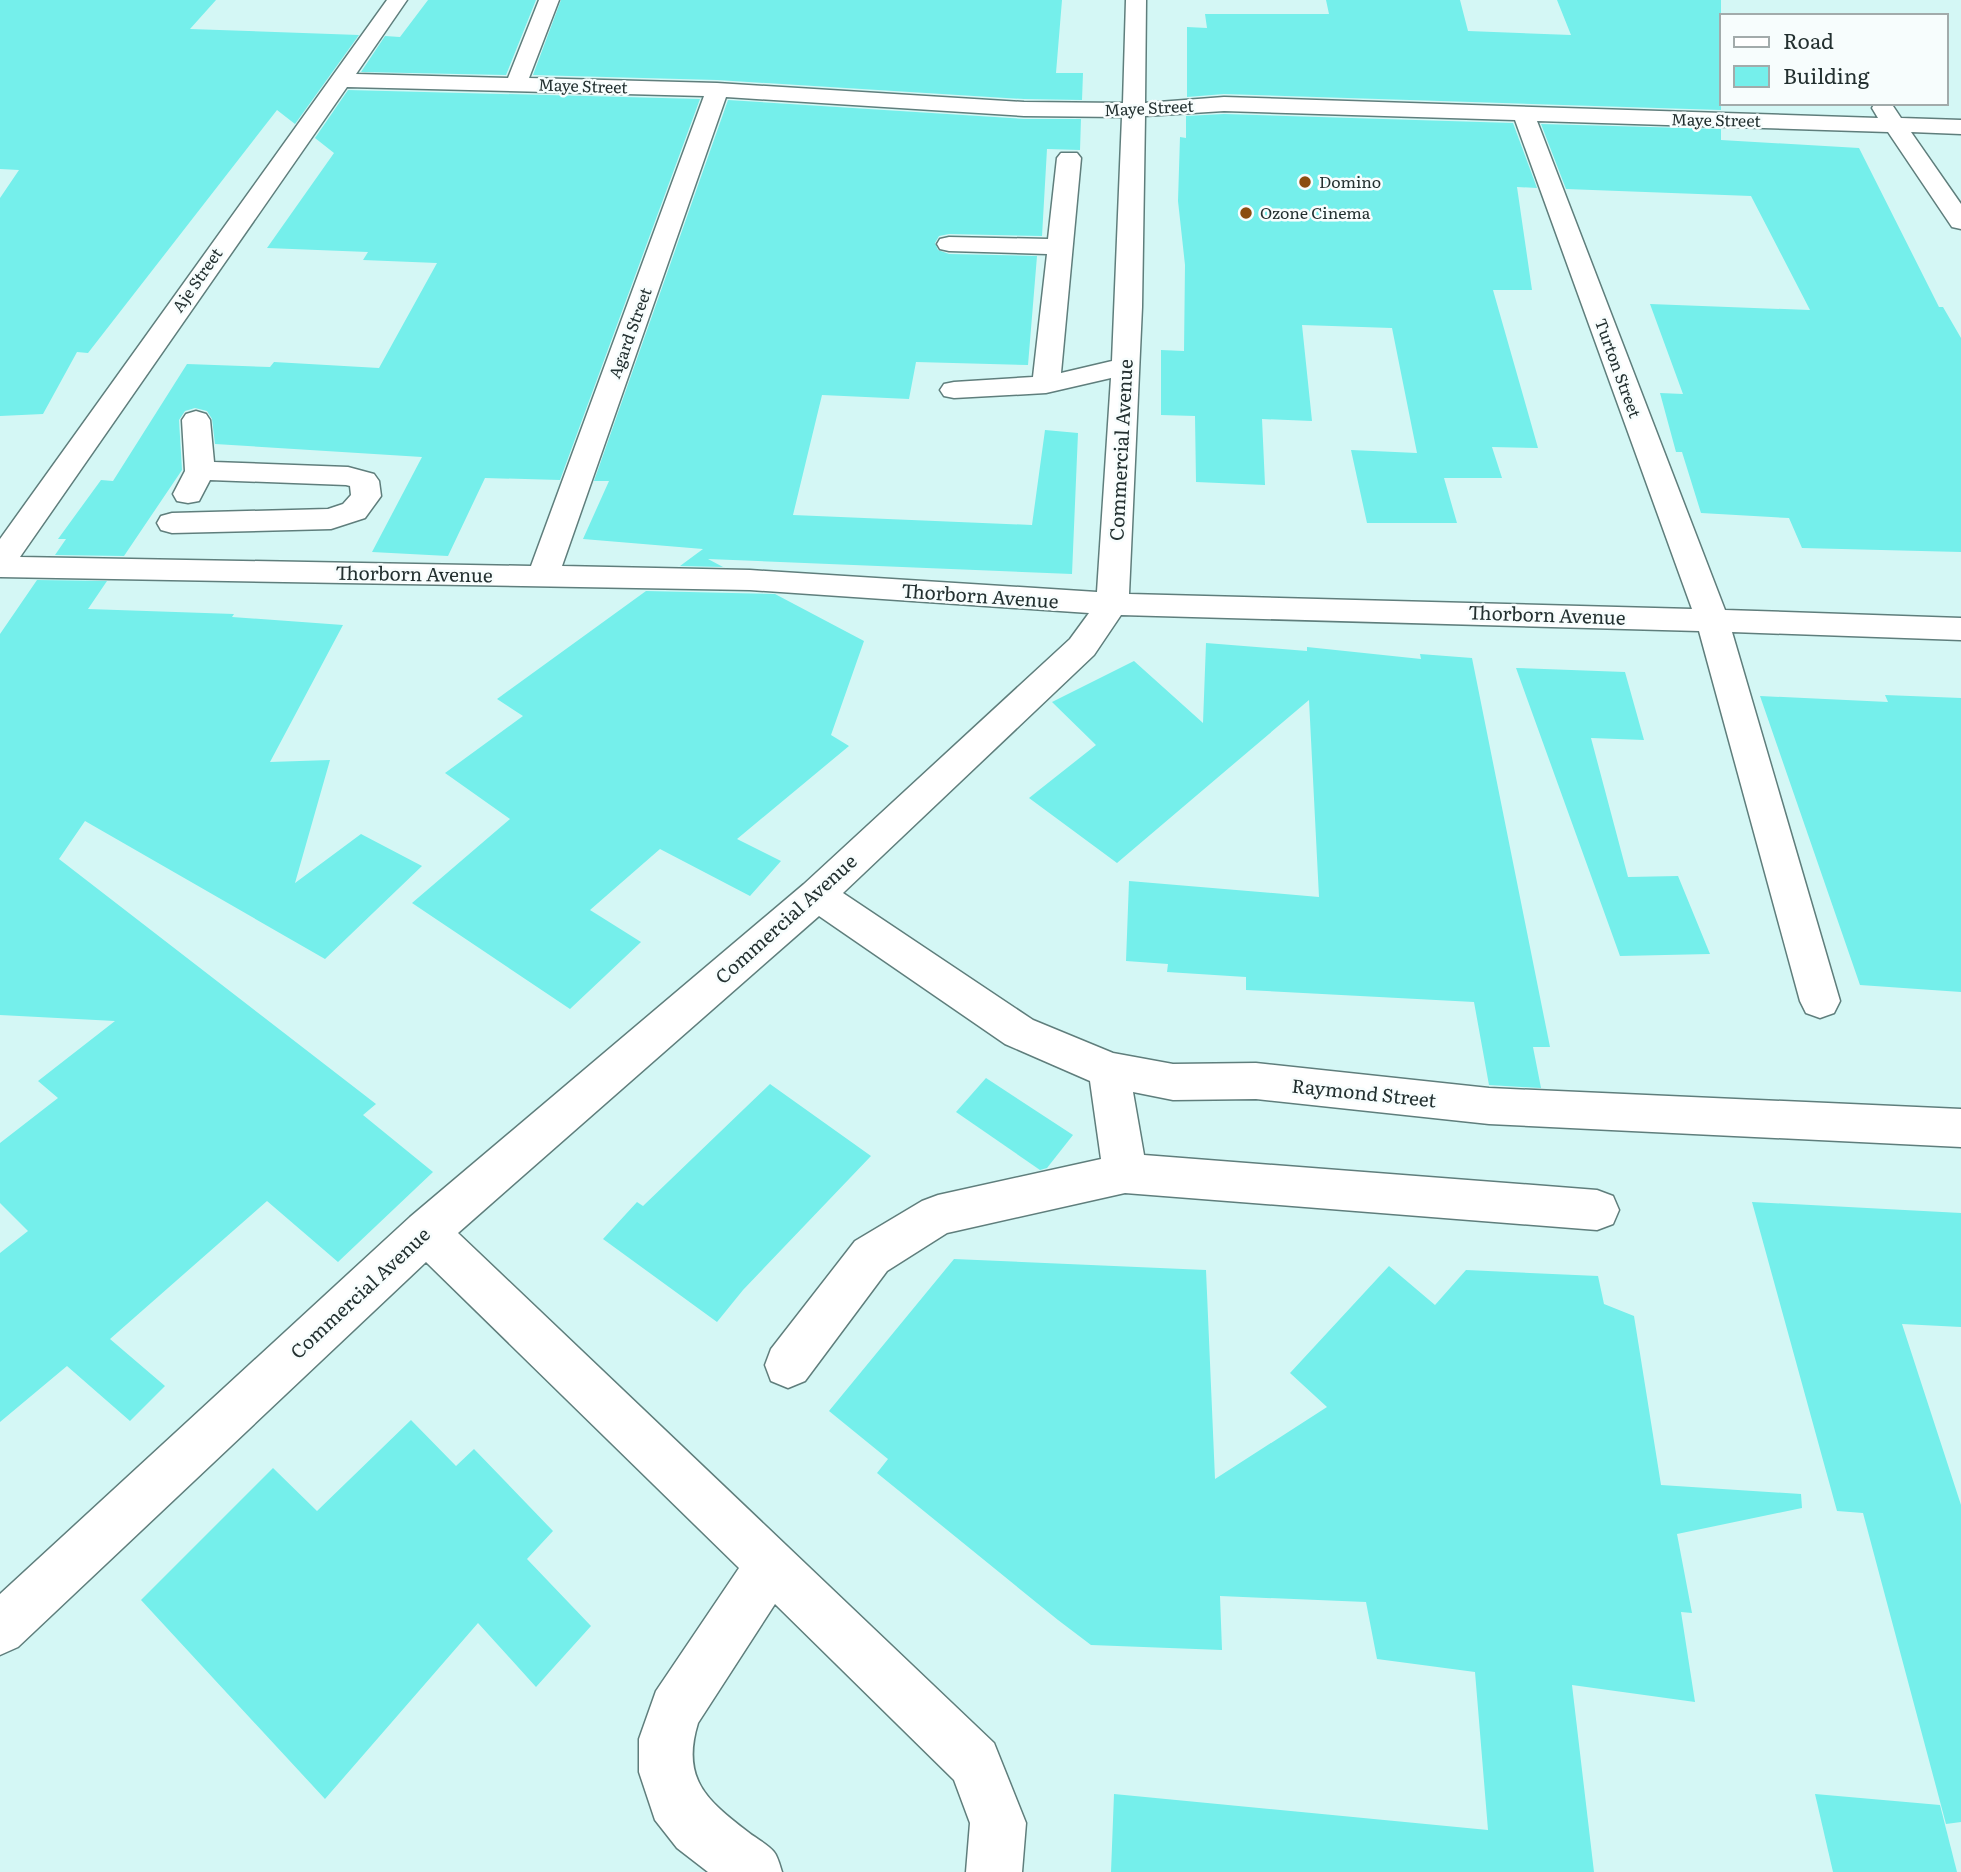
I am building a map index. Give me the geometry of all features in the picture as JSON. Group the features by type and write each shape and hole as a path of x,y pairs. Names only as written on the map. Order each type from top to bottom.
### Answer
{"street":[{"name":"Aje Street","path":"0,562 397,0"},
{"path":"516,84 549,0"},
{"name":"Commercial Avenue","path":"0,1629 426,1232 817,895 1082,647 1112,604 1126,366 1136,0"},
{"name":"Maye Street","path":"338,80 717,90 1024,109 1133,110 1224,104 1961,127"},
{"name":"Agard Street","path":"543,575 717,90"},
{"path":"1881,105 1961,222"},
{"name":"Turton Street","path":"1524,115 1713,622 1820,1001"},
{"path":"1046,385 1069,158"},
{"path":"949,244 1060,247"},
{"path":"954,390 1046,385 1126,366"},
{"path":"157,570 172,523 200,471 196,420"},
{"path":"172,523 331,519 354,511 366,496 365,481 348,476 200,471"},
{"name":"Thorborn Avenue","path":"0,568 750,580 1112,604 1444,611 1961,629"},
{"name":"Raymond Street","path":"817,895 1019,1032 1109,1070 1173,1082 1256,1081 1489,1106 1961,1128"},
{"path":"1109,1070 1125,1173"},
{"path":"788,1365 871,1256 938,1215 1125,1173 1597,1210"},
{"path":"426,1232 975,1762 998,1823 994,1872"},
{"path":"754,1872 697,1828 675,1800 666,1772 666,1739 675,1710 771,1565"}],"building":[{"path":"0,0 216,0 190,29 359,35 295,124 277,110 88,353 77,352 43,414 0,416 0,198 19,170 0,169"},
{"path":"428,0 536,0 506,75 361,72 385,36 400,37"},
{"path":"561,0 1062,0 1056,73 1083,73 1082,100 1024,99 717,80 533,75"},
{"path":"1326,0 1460,0 1468,31 1571,35 1557,0 1721,0 1721,110 1224,94 1187,97 1187,27 1207,28 1205,14 1329,14"},
{"path":"348,90 700,99 560,480 485,478 448,556 372,552 422,457 215,444 212,419 207,411 195,408 185,411 179,420 182,470 124,556 55,555 66,539 58,539 101,480 113,481 187,364 270,367 274,362 379,368 437,263 363,260 368,252 267,248 334,153 315,138"},
{"path":"728,100 1024,119 1081,119 1080,150 1047,149 1042,236 949,234 939,236 935,243 938,250 949,254 1037,256 1028,365 916,362 909,399 822,395 793,515 1032,525 1045,430 1078,433 1072,574 708,559 723,567 680,566 703,549 583,539 609,481 594,481"},
{"path":"1224,114 1513,123 1537,188 1517,187 1532,290 1493,290 1538,448 1492,447 1502,478 1444,478 1457,523 1367,523 1351,450 1417,453 1392,328 1302,325 1312,421 1262,419 1265,485 1196,482 1195,416 1161,415 1161,350 1184,351 1185,265 1178,201 1180,137 1186,138 1186,116"},
{"path":"1541,124 1721,129 1721,140 1859,148 1939,307 1943,307 1961,338 1961,552 1802,548 1789,518 1701,513 1682,452 1676,452 1660,393 1683,394 1650,304 1810,310 1751,196 1566,189"},
{"path":"37,580 107,581 88,609 234,614 232,617 343,625 270,762 330,760 295,883 361,834 422,866 325,959 85,821 59,859 376,1104 363,1115 433,1172 338,1262 267,1201 110,1339 165,1386 130,1421 67,1366 0,1422 0,1253 28,1231 0,1203 0,1143 58,1098 38,1081 115,1021 0,1015 0,634"},
{"path":"646,591 775,594 864,641 831,735 849,746 737,839 781,861 750,896 660,849 590,910 641,942 570,1009 412,903 510,819 445,773 523,716 497,699"},
{"path":"1206,643 1307,651 1307,647 1421,659 1420,654 1472,658 1550,1047 1533,1047 1541,1088 1489,1085 1474,1002 1246,990 1246,977 1167,972 1168,964 1126,961 1129,881 1319,897 1309,700 1117,863 1029,798 1096,745 1052,702 1134,661 1203,723"},
{"path":"1516,668 1625,672 1644,740 1591,738 1628,877 1678,876 1710,954 1620,956"},
{"path":"1885,695 1961,698 1961,992 1860,985 1760,696 1888,702"},
{"path":"986,1078 1073,1135 1047,1168 1040,1170 956,1112"},
{"path":"770,1084 871,1156 743,1290 717,1322 603,1239 637,1202 643,1206"},
{"path":"1752,1202 1961,1213 1961,1327 1902,1324 1961,1505 1961,1822 1946,1824 1863,1513 1837,1511"},
{"path":"954,1259 1206,1270 1215,1479 1327,1407 1290,1373 1389,1266 1435,1305 1466,1270 1598,1276 1604,1304 1634,1316 1661,1485 1801,1494 1802,1508 1677,1534 1692,1613 1681,1612 1695,1702 1572,1685 1594,1872 1111,1872 1114,1794 1488,1830 1475,1672 1377,1659 1366,1602 1220,1596 1222,1650 1091,1645 1058,1620 877,1473 888,1459 829,1411"},
{"path":"411,1420 456,1466 474,1449 553,1531 527,1559 591,1626 536,1687 478,1623 325,1799 141,1600 273,1468 317,1511"},
{"path":"1815,1794 1940,1805 1957,1872 1833,1872"}],"place":[{"name":"Domino","path":"1305,182"},
{"name":"Ozone Cinema","path":"1246,213"}]}
